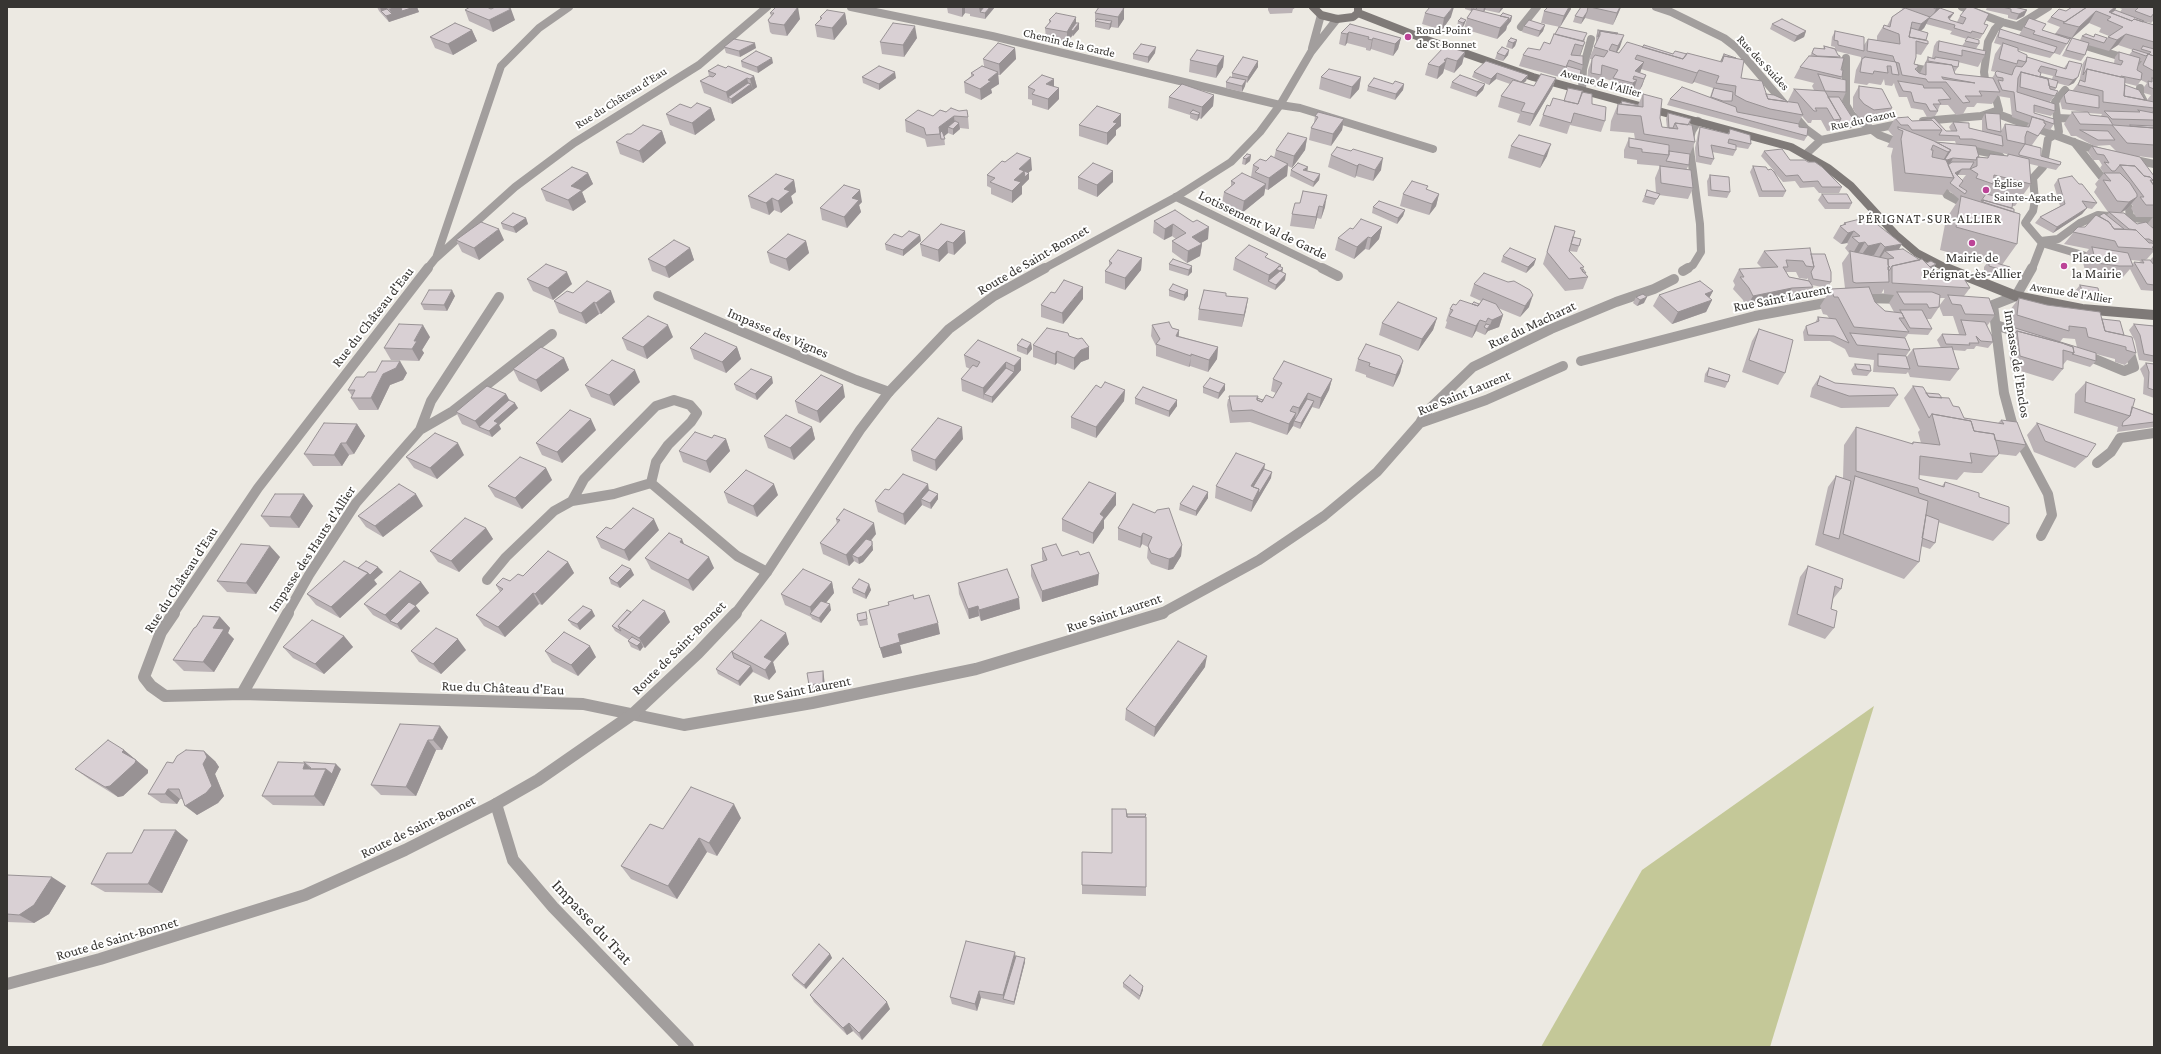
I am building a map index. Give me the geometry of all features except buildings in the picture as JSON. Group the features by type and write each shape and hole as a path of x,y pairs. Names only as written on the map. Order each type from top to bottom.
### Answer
{"main road":[{"path":"1313,7 1321,15 1337,19 1353,17 1358,10"},
{"name":"Avenue de l'Allier","path":"1358,10 1488,62 1582,90 1791,147 1806,154 1828,168 1851,186 1896,235 1917,253 1957,274 2016,296 2075,308 2151,315"}],"street":[{"name":"Rue du Château d'Eau","path":"435,259 501,66 539,28 570,7"},
{"name":"Rue du Château d'Eau","path":"633,714 583,704 242,694 165,696 151,686 144,677 161,632 258,488 435,259 515,187 574,143 699,65 767,7"},
{"name":"Chemin de la Garde","path":"851,7 992,36 1280,105 1300,108 1433,150"},
{"path":"1520,27 1537,7"},
{"name":"Rue des Suides","path":"1656,7 1671,12 1724,38 1737,48 1806,129 1821,140"},
{"path":"1962,7 2002,22 2019,25 2042,32"},
{"path":"2019,25 2048,7"},
{"name":"Route de Saint-Bonnet","path":"1311,52 1321,15"},
{"name":"Route de Saint-Bonnet","path":"7,984 145,945 305,895 405,850 496,804 538,780 633,714 698,653 737,611 767,572 860,430 889,392 949,329 994,296 1176,197 1231,162 1260,132 1280,105 1311,52 1337,19"},
{"path":"2002,22 1990,37 1986,49 1985,79 1998,104 1999,110 1995,113 2111,155"},
{"path":"1582,90 1583,68 1591,39"},
{"path":"2070,41 2154,68"},
{"path":"1846,58 1846,105 1852,115 1869,129 1900,144 1913,145"},
{"path":"1915,68 1946,73"},
{"path":"1977,78 1985,79"},
{"path":"2140,88 2140,94 2154,122"},
{"path":"2065,90 2055,102 2059,132 2048,139 2043,166 2030,177 2035,200 2033,211 2022,222 2041,242 2086,257 2108,261"},
{"name":"Rue du Gazou","path":"1806,154 1821,140 1869,129 1914,121 1981,116 1995,113"},
{"path":"2057,118 2085,119"},
{"path":"1683,271 1693,265 1701,252 1700,224 1689,142 1692,131 1698,121"},
{"path":"2143,121 2154,122"},
{"path":"1792,127 1806,129"},
{"path":"2074,142 2101,176 2118,189 2126,200 2134,219 2149,229"},
{"path":"1956,148 1999,155 2006,160 2007,172"},
{"path":"2126,158 2154,164"},
{"path":"1938,172 1941,186 1948,195 1979,210"},
{"name":"Lotissement Val de Garde","path":"1176,197 1338,276"},
{"path":"2041,242 2058,239 2091,217 2098,215 2154,220"},
{"path":"2016,296 2031,271 2041,242"},
{"name":"Rue du Macharat","path":"1420,423 1426,412 1473,367 1551,329 1616,302 1654,289 1674,279"},
{"name":"Impasse des Vignes","path":"658,296 856,380 889,392"},
{"name":"Impasse de l'Enclos","path":"2016,296 1989,305 1996,325 2004,393 2014,430 2048,494 2052,515 2041,536"},
{"name":"Impasse des Hauts d'Allier","path":"420,430 431,401 499,297"},
{"name":"Rue Saint Laurent","path":"1581,361 1756,316 1846,300 1916,300"},
{"path":"2110,312 2117,324"},
{"path":"2151,315 2154,322"},
{"path":"1996,325 2033,337"},
{"name":"Impasse des Hauts d'Allier","path":"242,694 292,602 356,503 420,430 453,411 552,334"},
{"path":"2077,352 2124,371 2134,367 2124,335"},
{"name":"Rue Saint Laurent","path":"633,714 684,725 812,703 976,669 1074,641 1165,612 1259,560 1324,516 1377,472 1420,423 1486,400 1563,366"},
{"path":"572,501 584,479 656,406 674,400 690,405 697,413 691,422 668,445 656,462 651,483"},
{"path":"2097,463 2111,452 2120,438 2154,433"},
{"path":"651,483 737,556 767,572"},
{"path":"488,580 516,546 554,511 572,501 614,494 651,483"},
{"name":"Impasse du Trat","path":"496,804 513,860 553,907 688,1047"}],"green space":[{"path":"1874,706 1770,1047 1541,1047 1642,870"}],"place":[{"name":"Rond-Point de St Bonnet","path":"1408,37"},
{"name":"Église Sainte-Agathe","path":"1986,190"},
{"name":"Mairie de Pérignat-ès-Allier","path":"1972,243"},
{"name":"Place de la Mairie","path":"2064,266"}],"district":[{"name":"PÉRIGNAT-SUR-ALLIER","path":"1930,219"}]}
